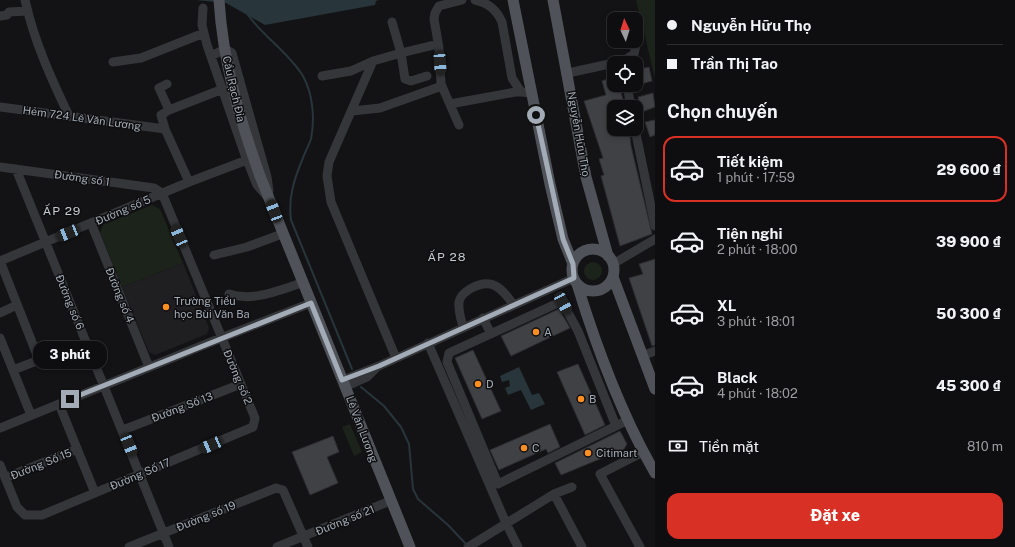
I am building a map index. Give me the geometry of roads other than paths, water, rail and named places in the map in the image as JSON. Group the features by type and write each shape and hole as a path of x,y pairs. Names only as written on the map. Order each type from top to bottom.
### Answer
{"main road":[{"name":"Cầu Rạch Đỉa","path":"220,0 224,45 231,88 260,176"},
{"path":"513,0 517,19 526,92 563,239 573,264 576,281 600,352 628,420 655,473"},
{"name":"Nguyễn Hữu Thọ","path":"553,0 568,73 586,177 610,260"},
{"name":"Lê Văn Lương","path":"260,176 282,234 410,547"},
{"path":"573,264 580,254 591,249 603,252 610,260 613,277 655,388"},
{"path":"576,281 590,291 597,290 609,283 613,277"}],"street":[{"path":"25,0 31,27 43,61 69,116"},
{"path":"459,125 442,86 434,19 435,13 439,6 462,0"},
{"path":"475,0 490,6 499,14 502,22 512,78 526,92"},
{"name":"Lê Văn Lương","path":"202,8 204,33 247,160 258,185 269,199"},
{"path":"0,16 7,15 9,12 28,11"},
{"path":"392,22 401,53 405,79 411,81 427,76"},
{"path":"113,62 137,59 204,33"},
{"path":"322,76 351,71 373,61 438,44"},
{"path":"630,56 634,54 635,48"},
{"name":"Lê Văn Lương","path":"211,56 225,49 232,53 267,177 269,199"},
{"path":"373,61 329,162 327,176 328,189 331,202 396,358"},
{"path":"568,73 607,65"},
{"path":"352,111 380,108 442,86"},
{"path":"160,87 169,110"},
{"path":"189,182 161,118 164,112 223,90"},
{"path":"450,104 526,92"},
{"name":"Hẻm 724 Lê Văn Lương","path":"0,107 165,129"},
{"path":"636,136 655,226"},
{"name":"Đường số 5","path":"0,261 189,182 247,160"},
{"name":"Đường số 1","path":"0,167 154,188 162,194"},
{"name":"Đường số 6","path":"16,169 141,474 169,547"},
{"name":"Đường số 2","path":"162,194 255,418 253,427"},
{"name":"Đường số 4","path":"91,223 150,367"},
{"path":"214,255 247,247 282,234"},
{"path":"610,260 655,239"},
{"path":"0,261 39,360"},
{"path":"344,383 513,304 576,281"},
{"path":"229,294 239,298 255,296 302,283"},
{"path":"463,327 459,313 459,301 464,292 478,284 490,283 500,288 513,304"},
{"path":"0,428 311,303"},
{"path":"616,426 578,331 563,303 558,303 449,353 448,362 498,484 616,426 628,420"},
{"path":"0,313 17,305"},
{"path":"483,318 491,334"},
{"path":"0,338 31,415"},
{"path":"12,370 86,342"},
{"path":"428,343 506,523 518,547"},
{"path":"642,356 655,351"},
{"name":"Đường Số 13","path":"123,430 241,384"},
{"path":"59,404 95,493"},
{"name":"Đường Số 17","path":"5,478 17,507 25,515 42,515 253,427"},
{"name":"Đường Số 15","path":"5,478 78,450"},
{"path":"640,547 600,474 643,452"},
{"path":"0,465 5,478"},
{"path":"468,547 554,494 572,487"},
{"name":"Đường số 19","path":"129,547 276,488 283,490 303,536"},
{"path":"554,494 582,547"},
{"name":"Đường số 21","path":"277,547 390,501"},
{"path":"303,536 308,547"}],"waterway":[{"path":"248,15 261,31 291,60 303,76 309,91 313,115 311,139 292,189 290,204 291,220 352,369"},
{"path":"361,387 384,406 401,427 409,444 413,489 418,499 448,525 465,543"}],"place":[{"name":"Trường Tiểu học Bùi Văn Ba","path":"166,307"},
{"name":"A","path":"536,332"},
{"name":"D","path":"478,384"},
{"name":"B","path":"581,399"},
{"name":"C","path":"524,448"},
{"name":"Citimart","path":"588,453"}],"district":[{"name":"ẤP 29","path":"62,211"},
{"name":"ẤP 28","path":"447,257"}]}
